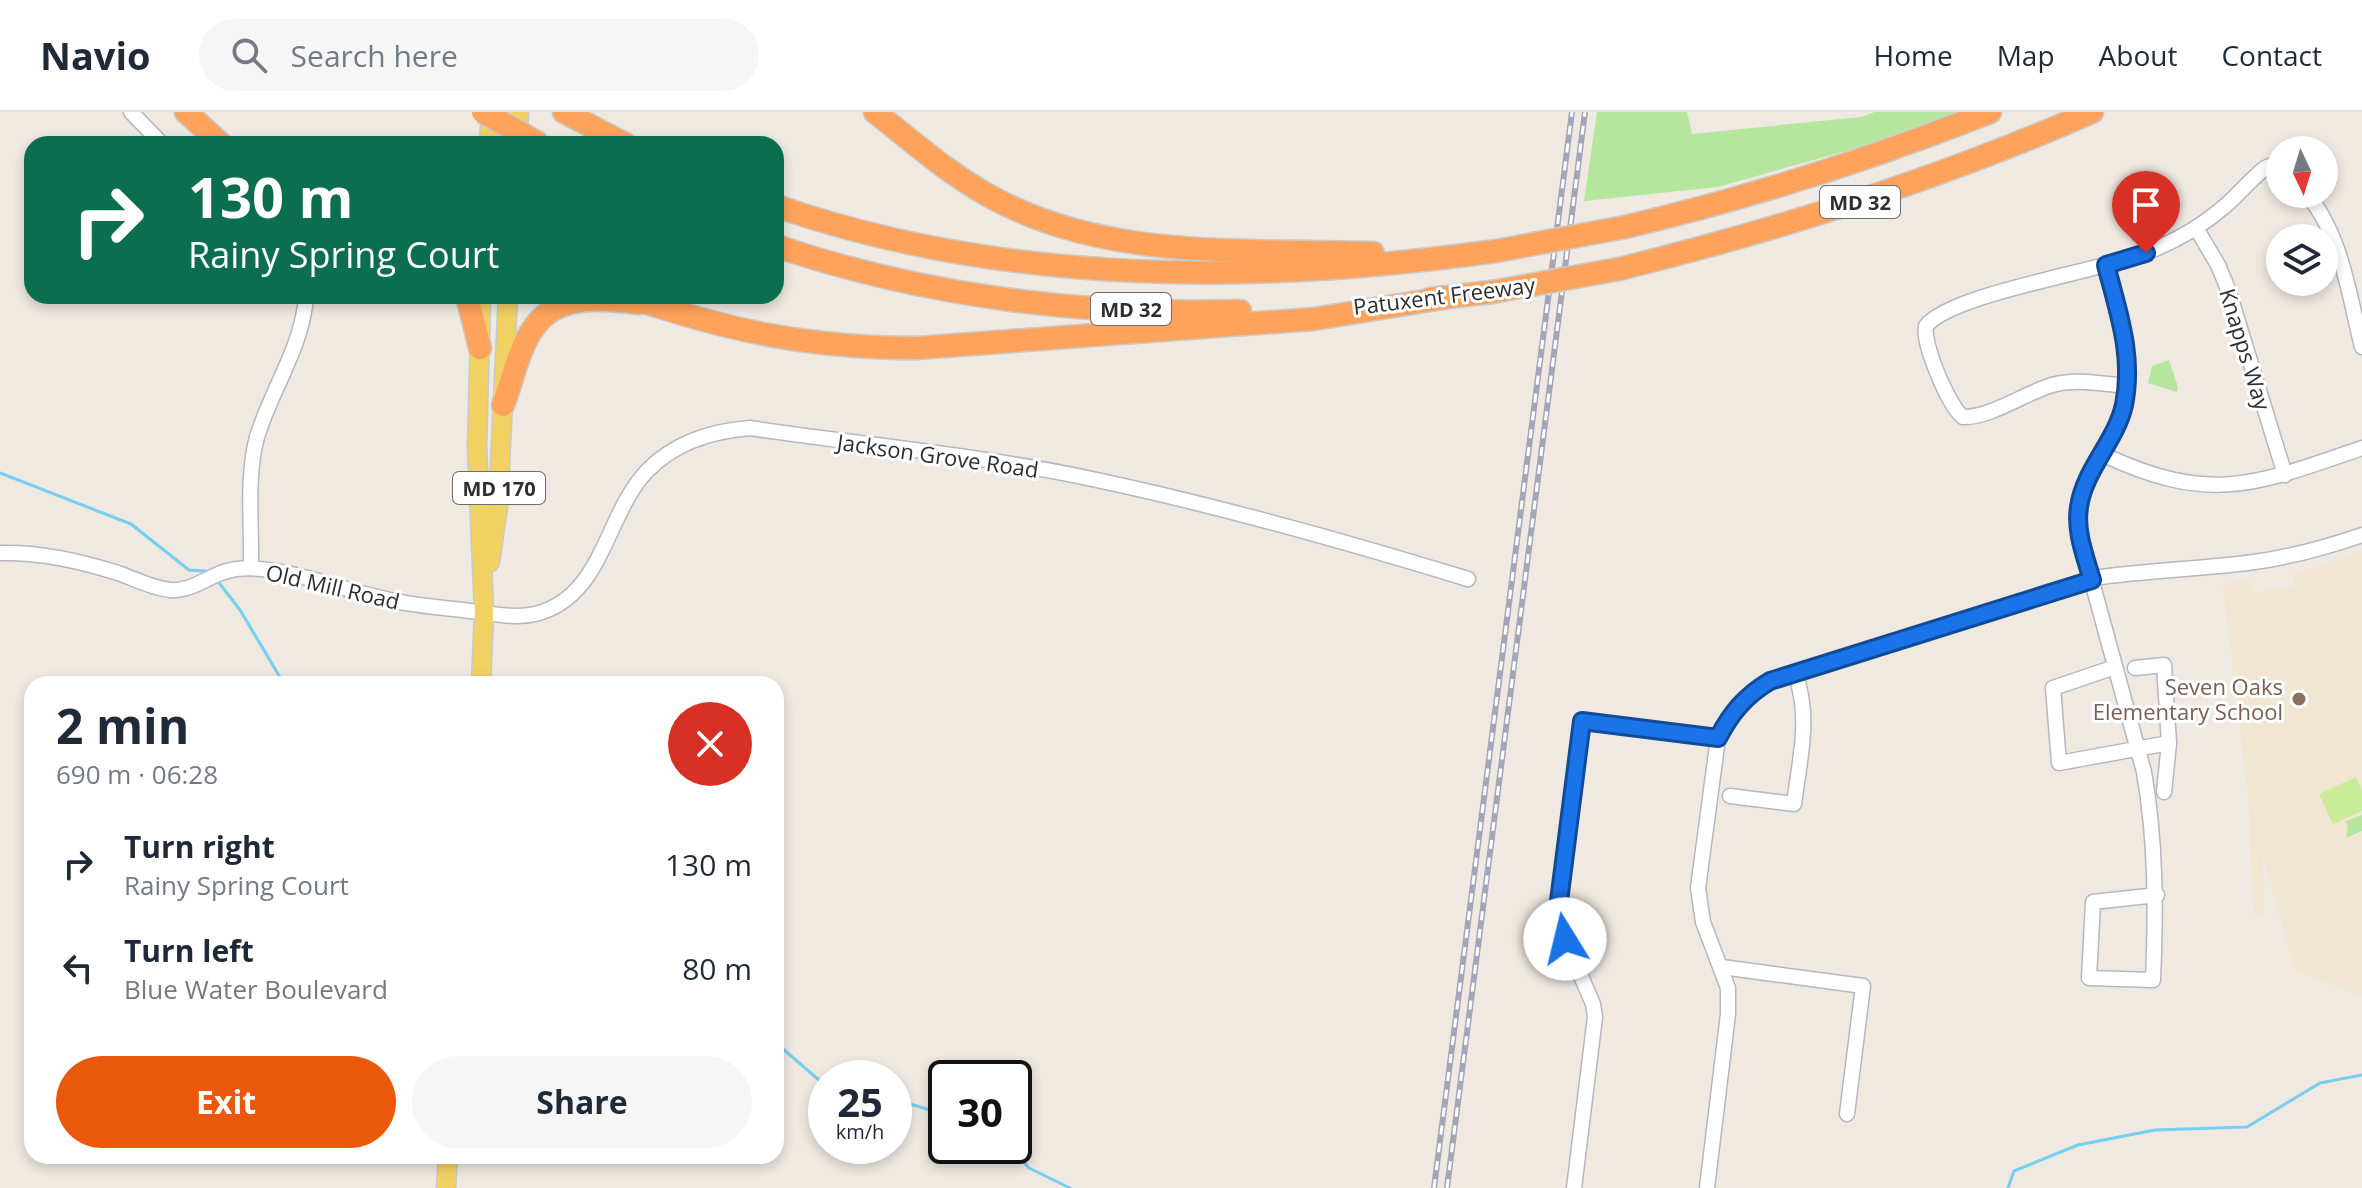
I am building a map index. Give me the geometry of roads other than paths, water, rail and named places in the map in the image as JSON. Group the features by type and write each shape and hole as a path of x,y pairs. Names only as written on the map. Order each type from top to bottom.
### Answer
{"highway":[{"path":"186,112 212,136"},
{"path":"483,112 526,136"},
{"path":"564,112 610,136"},
{"path":"875,112 991,197 1083,233 1145,245 1180,247 1374,253 1489,252"},
{"name":"Patuxent Freeway","path":"784,208 861,231 1011,261 1090,268 1231,273 1311,271 1489,252 1625,227 1706,208 1797,181 1990,112"},
{"name":"Patuxent Freeway","path":"784,248 933,287 1088,308 1286,310 1443,298 1619,269 1713,246 1862,202 1953,169 2092,112"},
{"path":"649,304 741,331 781,339 856,348 917,348 1314,319 1443,298"},
{"path":"469,304 480,348"},
{"path":"503,405 526,339 551,309 568,304"}],"main road":[{"path":"490,136 491,112"},
{"path":"518,136 519,112"},
{"name":"MD 170","path":"481,304 477,446 484,613 481,676"},
{"name":"MD 170","path":"484,613 498,506 508,304"},
{"path":"446,1188 448,1164"}],"street":[{"path":"131,112 154,136"},
{"path":"2127,386 2066,382 1982,414 1963,417 1953,406 1924,334 1926,326 1937,317 1983,298 2146,253 2196,228 2222,209 2266,168"},
{"path":"2316,208 2336,245 2362,347"},
{"name":"Knapps Way","path":"2196,228 2228,289 2285,475"},
{"path":"2106,265 2127,350 2127,386 2118,423 2087,481 2079,508 2079,534 2138,750 2149,801 2157,895 2153,980 2089,978 2093,902 2157,895"},
{"path":"251,568 253,462 257,438 301,326 305,304"},
{"name":"Jackson Grove Road","path":"484,613 533,615 563,603 578,591 588,577 621,509 646,472 688,441 719,432 750,428 1003,462 1092,479 1291,525 1468,579"},
{"path":"2102,454 2157,477 2200,485 2240,484 2285,475 2362,448"},
{"path":"1707,1188 1728,1014 1728,988 1703,922 1698,888 1718,738 1745,698 1770,681 1795,672 2092,580 2147,570 2255,562 2317,550 2362,535"},
{"name":"Old Mill Road","path":"0,553 52,555 173,590 191,586 224,571 251,568 292,574 386,600 484,613"},
{"path":"2135,668 2164,665 2170,727 2164,792"},
{"path":"2115,667 2053,688 2059,763 2169,743"},
{"path":"1730,796 1794,804 1805,718 1804,701 1795,672"},
{"path":"1574,1188 1595,1017 1593,1004 1565,939 1559,901 1582,721 1718,738"},
{"path":"1722,967 1863,986 1847,1114"}],"waterway":[{"path":"0,473 131,524 189,570 205,571"},
{"path":"220,584 240,610 279,676"},
{"path":"784,1050 808,1071"},
{"path":"2008,1188 2014,1171 2078,1145 2155,1130 2247,1127 2320,1083 2362,1075"},
{"path":"912,1105 928,1109"},
{"path":"1025,1164 1070,1188"}],"railway":[{"path":"1434,1188 1572,112"},
{"path":"1447,1188 1585,112"}],"place":[{"name":"Seven Oaks Elementary School","path":"2299,699"}]}
